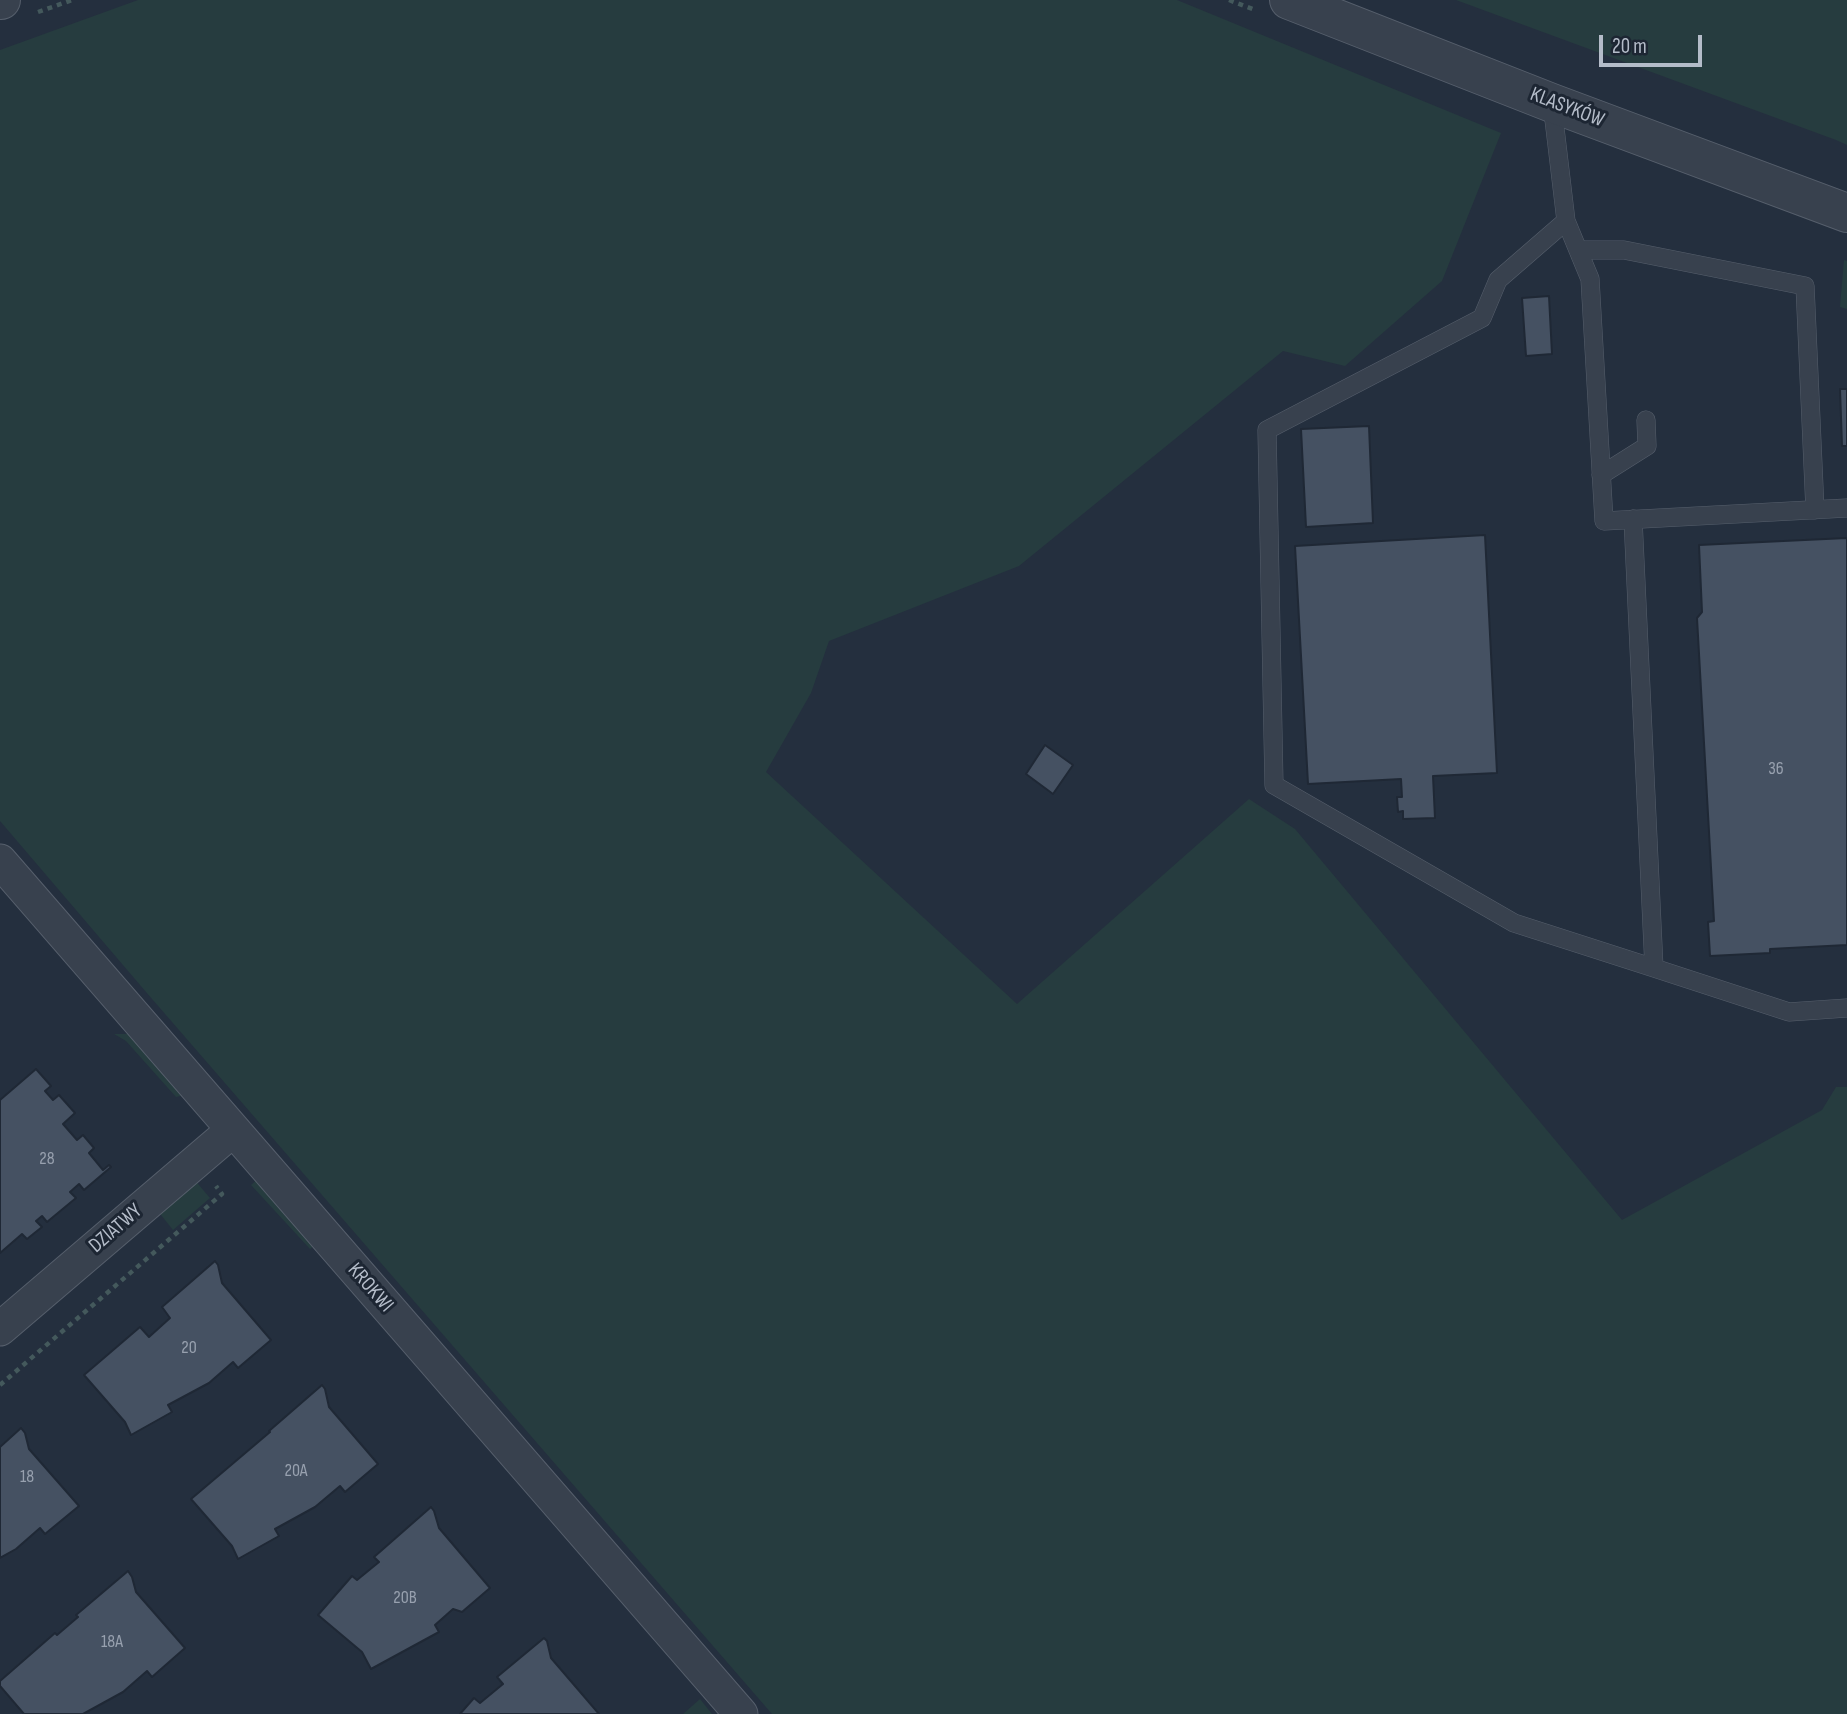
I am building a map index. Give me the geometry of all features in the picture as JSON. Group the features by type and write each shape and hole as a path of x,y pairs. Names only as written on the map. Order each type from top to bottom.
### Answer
{"street":[{"name":"KLASYKÓW","path":"1289,0 1552,103 1847,213"},
{"name":"KROKWI","path":"0,861 741,1714"},
{"name":"DZIATWY","path":"0,1329 233,1130"}],"lane":[{"path":"1552,103 1566,221 1590,279 1604,521 1847,508"},
{"path":"1566,221 1498,280 1482,318 1267,430 1274,785 1514,923 1789,1012 1847,1008"},
{"path":"1578,250 1624,250 1805,286 1815,510"},
{"path":"1601,475 1647,446 1646,420"},
{"path":"1633,519 1654,968"}],"path":[{"path":"38,12 72,0"},
{"path":"0,1385 222,1194"}],"green space":[{"path":"138,0 1177,0 1501,133 1442,281 1345,366 1283,351 1019,566 829,641 811,693 766,772 1017,1004 1249,799 1295,829 1622,1220 1822,1110 1836,1087 1847,1087 1847,1714 772,1714 0,821 0,50"},
{"path":"1456,0 1847,0 1847,145 1836,140"},
{"path":"1844,260 1847,261 1847,309 1840,307"},
{"path":"114,1034 131,1034 185,1095 176,1097 126,1041"},
{"path":"260,1177 318,1242 310,1249 251,1185"},
{"path":"193,1178 210,1198 173,1230 157,1210"},
{"path":"700,1699 712,1714 683,1714"}],"building":[{"path":"1549,296 1552,354 1526,356 1522,298"},
{"path":"1840,389 1847,389 1847,446 1842,446"},
{"path":"1369,426 1373,523 1306,527 1301,429"},
{"path":"1485,535 1497,773 1433,776 1435,818 1403,819 1403,811 1398,812 1397,797 1402,797 1401,779 1308,784 1295,546"},
{"path":"1847,538 1847,945 1770,949 1770,953 1710,956 1708,922 1714,921 1697,618 1702,612 1699,545"},
{"path":"1045,745 1073,765 1053,794 1026,774"},
{"path":"36,1069 51,1086 45,1091 53,1100 59,1095 75,1113 63,1124 77,1140 83,1135 94,1148 89,1153 103,1170 109,1165 111,1167 84,1190 79,1184 70,1192 76,1198 47,1222 42,1216 36,1221 42,1227 27,1239 22,1234 0,1253 0,1100"},
{"path":"215,1261 222,1283 271,1340 238,1368 233,1362 209,1383 168,1405 172,1412 131,1435 125,1422 84,1375 140,1327 149,1337 170,1318 162,1307"},
{"path":"322,1385 329,1407 378,1464 345,1492 340,1486 315,1507 275,1529 279,1536 238,1559 232,1546 191,1499"},
{"path":"21,1428 29,1449 79,1506 45,1534 40,1528 16,1549 0,1558 0,1447"},
{"path":"431,1507 439,1528 490,1588 462,1612 453,1609 435,1625 439,1632 371,1669 362,1652 318,1615 352,1576 357,1580 379,1562 374,1557"},
{"path":"128,1571 136,1592 185,1648 152,1677 147,1671 123,1692 83,1714 24,1714 0,1686 0,1681 55,1633 57,1635 78,1617 76,1615"},
{"path":"544,1638 551,1658 599,1714 460,1714 474,1698 480,1703 503,1684 497,1677"}]}
